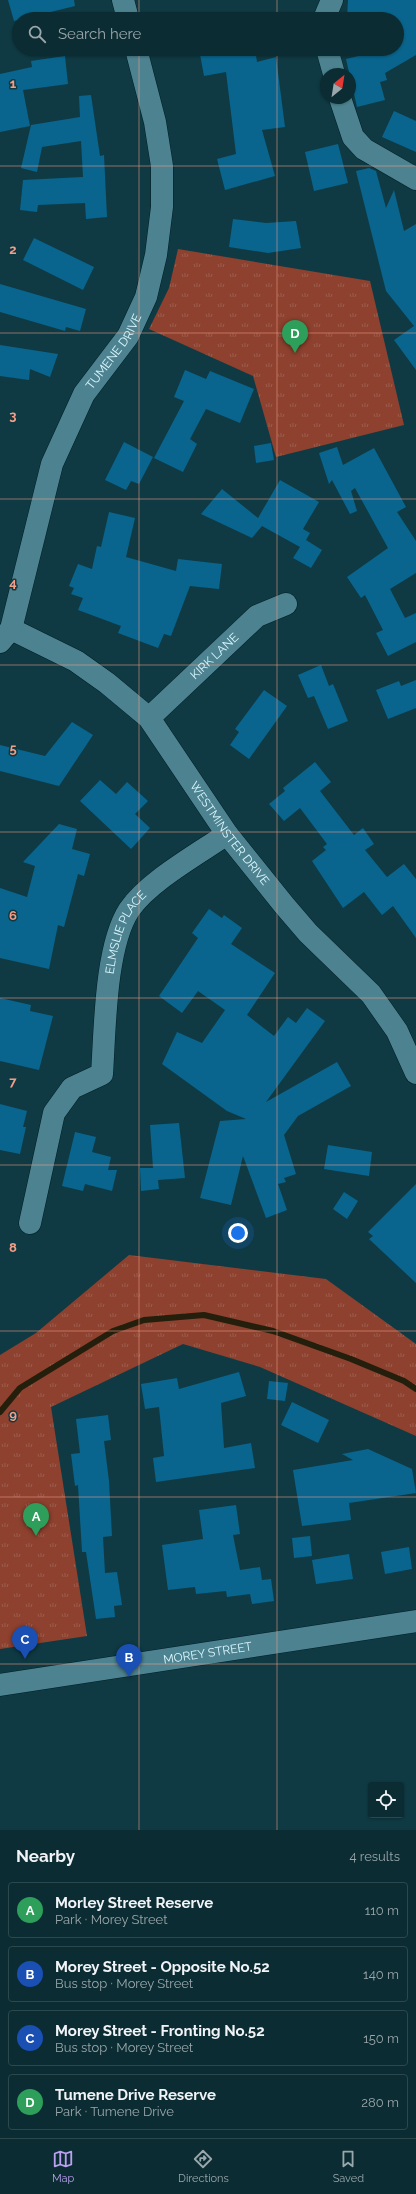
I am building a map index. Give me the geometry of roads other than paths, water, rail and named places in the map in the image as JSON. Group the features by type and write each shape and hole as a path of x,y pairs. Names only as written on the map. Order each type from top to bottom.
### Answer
{"street":[{"path":"123,0 126,12"},
{"path":"327,12 332,0"},
{"name":"TUMENE DRIVE","path":"6,636 52,464 84,394 128,336 146,297 156,255 162,207 162,166 155,122 138,56"},
{"path":"329,56 332,68"},
{"path":"342,104 353,137 364,149 416,179"},
{"name":"KIRK LANE","path":"149,718 256,616 286,604"},
{"name":"WESTMINSTER DRIVE","path":"6,636 76,661 149,718 227,834 308,933 371,994 397,1031 416,1073"},
{"name":"ELMSLIE PLACE","path":"30,1223 54,1113 72,1088 102,1074 108,992 117,939 129,910 155,883 227,834"},
{"name":"MOREY STREET","path":"0,1685 416,1621"}],"waterway":[{"path":"0,1412 20,1388 113,1331 144,1320 204,1315 273,1331 351,1359 404,1381 416,1389"}],"place":[{"name":"Tumene Drive Reserve","path":"295,353"},
{"name":"Morley Street Reserve","path":"36,1536"},
{"name":"Morey Street - Fronting No.52","path":"25,1659"},
{"name":"Morey Street - Opposite No.52","path":"129,1677"}]}
